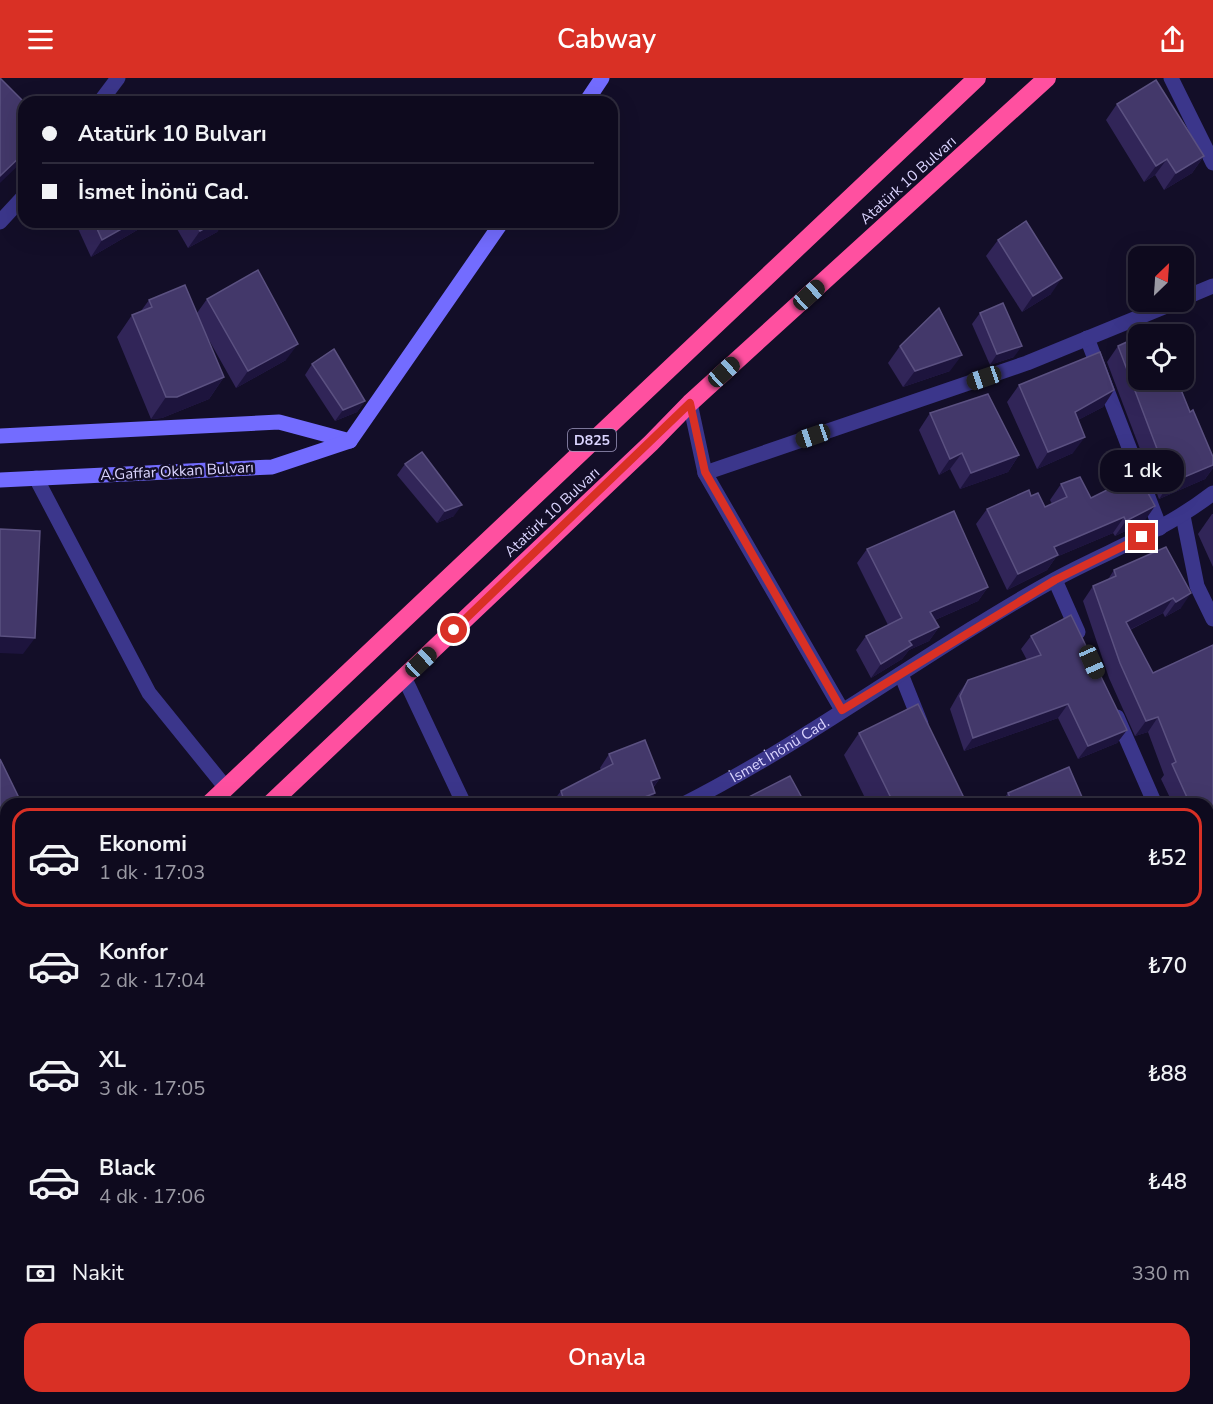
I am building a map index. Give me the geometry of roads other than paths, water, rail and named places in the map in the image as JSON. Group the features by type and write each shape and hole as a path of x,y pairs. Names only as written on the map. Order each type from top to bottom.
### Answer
{"highway":[{"name":"Atatürk 10 Bulvarı","path":"215,798 977,78"},
{"name":"Atatürk 10 Bulvarı","path":"276,798 651,443 690,403 1047,78"}],"street":[{"path":"104,96 118,78"},
{"path":"590,96 602,78"},
{"path":"1171,78 1213,163"},
{"path":"0,222 18,202"},
{"path":"2,432 279,422 350,441 498,228"},
{"path":"1194,294 1213,286"},
{"path":"705,472 1006,370 1151,312"},
{"path":"1087,338 1160,528"},
{"path":"690,403 705,472 842,710"},
{"name":"A.Gaffar Okkan Bulvarı","path":"0,480 272,467 350,441"},
{"path":"36,478 149,693 226,788"},
{"name":"İsmet İnönü Cad.","path":"704,798 842,710 1055,580 1183,516 1213,493"},
{"path":"1183,516 1197,586 1213,619"},
{"path":"1055,580 1084,645"},
{"path":"900,674 927,739"},
{"path":"404,677 461,798"},
{"path":"1109,699 1152,798"}]}
